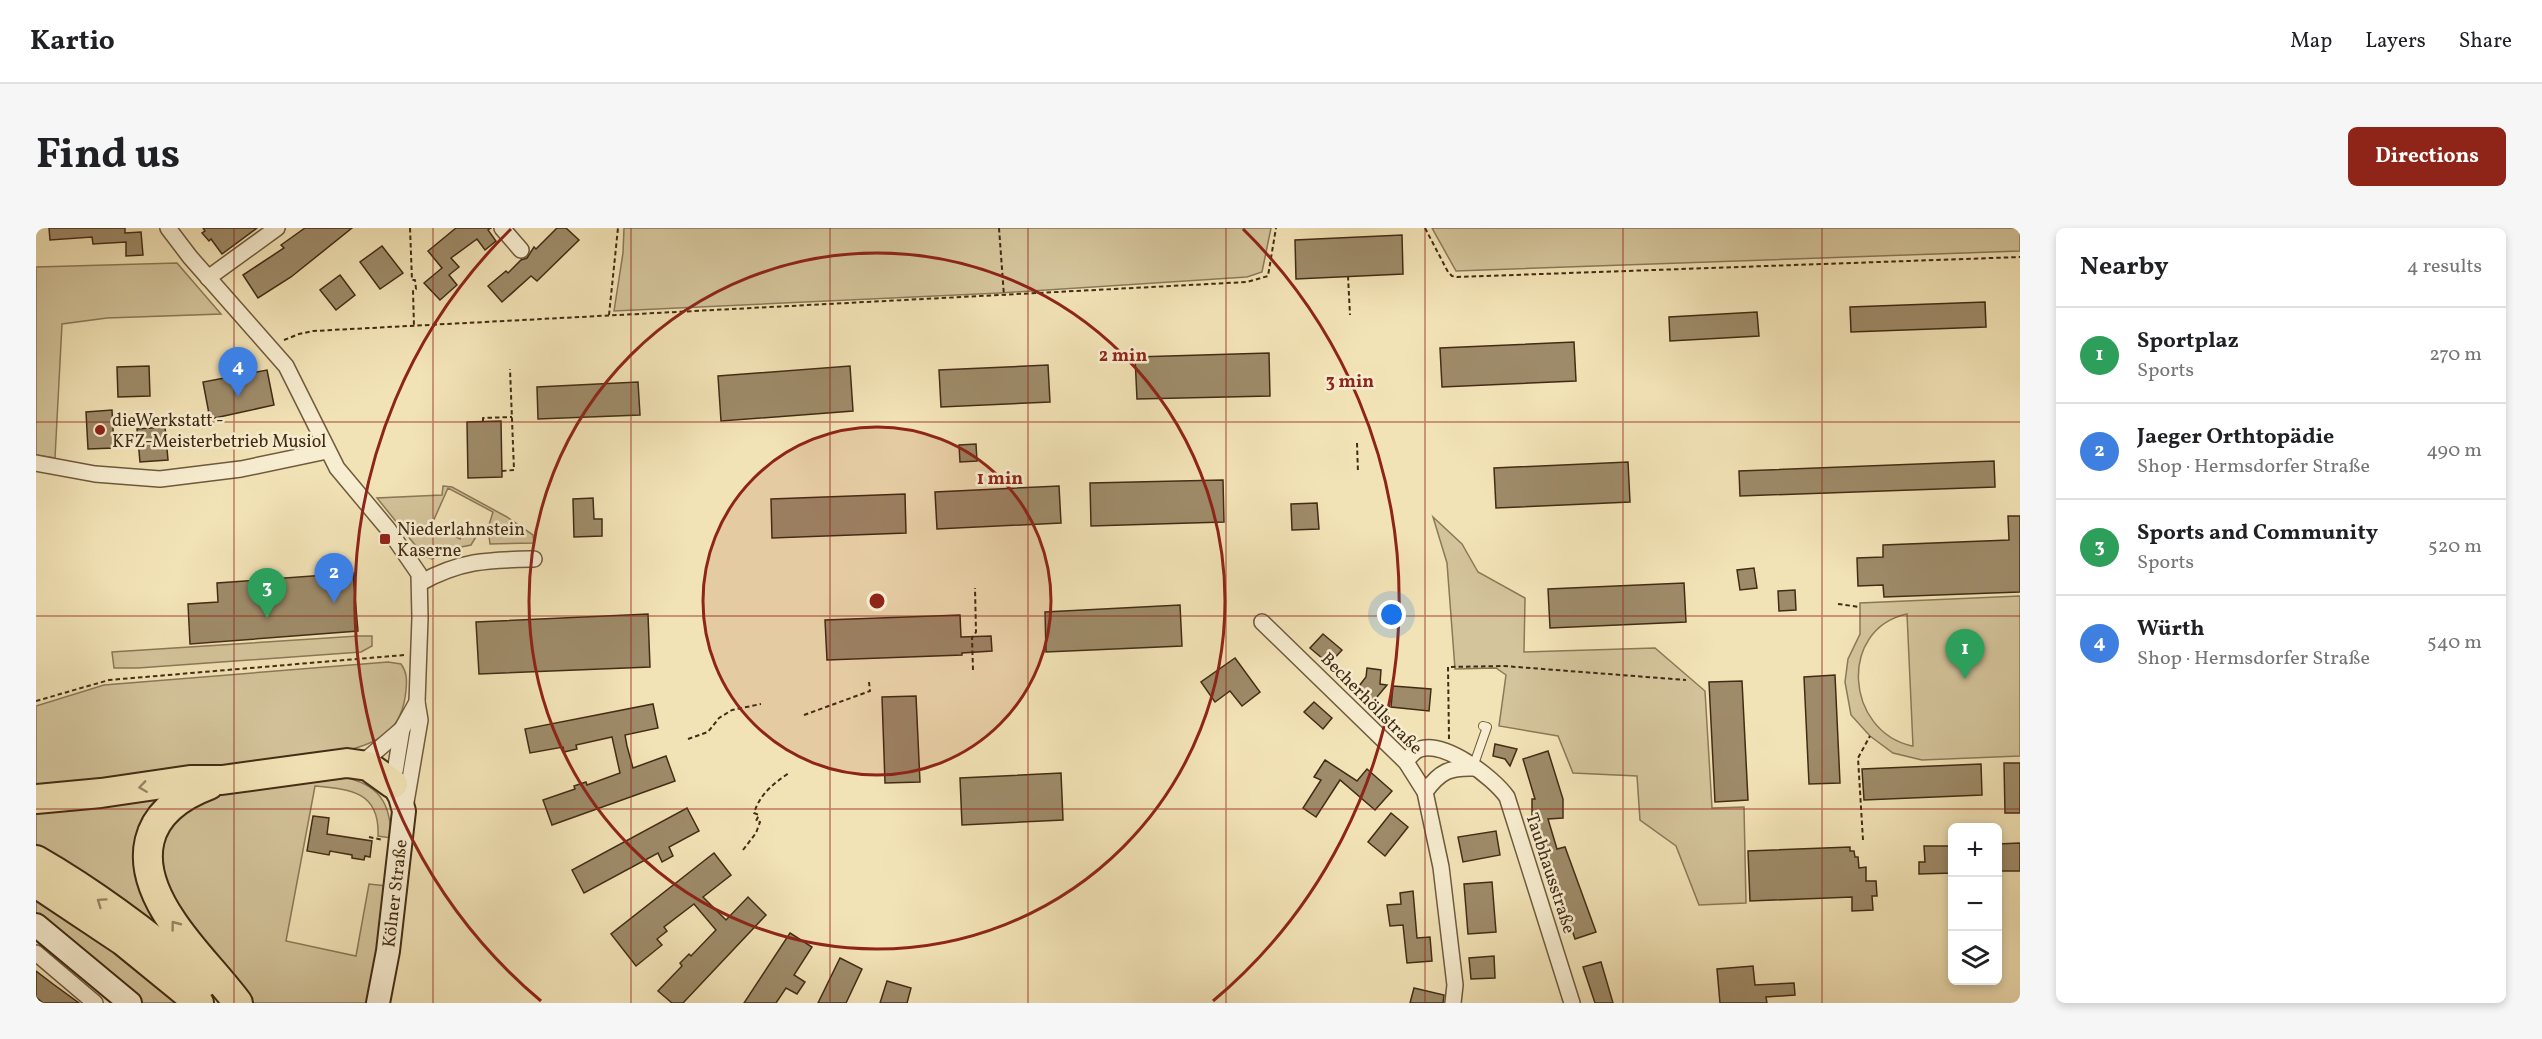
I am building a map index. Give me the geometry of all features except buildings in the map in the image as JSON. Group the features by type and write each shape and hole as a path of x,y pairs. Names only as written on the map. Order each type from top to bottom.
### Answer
{"highway":[{"path":"36,799 101,793 190,780 222,780 346,763 361,764 381,773 393,784"},
{"path":"222,780 191,792 169,807 156,823 150,839 148,857 156,892 172,921 238,1003"},
{"path":"36,860 67,878 149,936 229,1003"},
{"path":"36,883 123,941 199,1003"}],"street":[{"path":"168,228 208,278 272,349 293,379 327,451 343,476 415,565 420,583 417,702 420,720 404,811"},
{"path":"208,278 277,228"},
{"path":"502,228 521,250"},
{"path":"36,463 95,474 160,479 242,469 327,451"},
{"path":"420,583 464,564 484,560 534,559"},
{"name":"Becherhöllstraße","path":"1262,622 1409,766 1425,792 1442,867 1455,985 1453,1003"},
{"path":"393,784 402,729 417,702"},
{"path":"361,764 402,729"},
{"path":"393,784 406,766 418,740"},
{"path":"1452,761 1409,766 1413,753 1421,749 1436,749 1452,761 1474,767"},
{"path":"1425,792 1452,761"},
{"name":"Taubhausstraße","path":"1474,767 1494,781 1507,797 1572,1003"},
{"name":"Kölner Straße","path":"378,1003 388,951 404,811 393,784"},
{"path":"36,925 130,1003"},
{"path":"36,953 95,1003"}],"lane":[{"path":"1474,767 1487,727 1484,726"}],"path":[{"path":"410,228 412,280 415,280 416,289 413,290 414,327"},
{"path":"609,316 618,228"},
{"path":"999,228 1004,296"},
{"path":"272,349 299,334 313,331 1004,296 1258,280 1268,276 1271,270 1276,228"},
{"path":"1425,228 1448,272 1457,277 2020,257"},
{"path":"1348,276 1350,315"},
{"path":"502,471 514,470 510,369"},
{"path":"483,421 483,418 512,417"},
{"path":"1357,442 1358,473"},
{"path":"973,670 972,638 976,632 975,588"},
{"path":"1838,604 1860,607"},
{"path":"36,701 109,680 418,654"},
{"path":"1452,761 1448,667 1504,666 1686,681"},
{"path":"804,715 870,691 869,682"},
{"path":"688,738 708,732 718,718 732,710 761,704"},
{"path":"1863,840 1858,758 1870,736"},
{"path":"743,850 756,833 760,822 756,821 759,815 754,813 758,801 772,784 789,773"},
{"path":"369,837 384,840"}],"shaded area":[{"path":"624,228 1271,228 1262,272 1247,277 1000,293 614,311 623,253"},
{"path":"1432,228 2020,228 2020,251 1456,271"},
{"path":"177,263 221,314 107,318 62,324 55,458 36,455 36,267"},
{"path":"443,486 452,487 507,517 533,535 534,543 490,544 488,528 493,512 448,488 432,524 460,539 466,526 475,531 477,535 471,545 451,549 432,559 424,556 377,498 442,495"},
{"path":"1433,517 1462,544 1478,572 1525,598 1524,652 1655,648 1705,691 1712,808 1744,807 1746,903 1699,905 1676,846 1640,820 1637,776 1573,773 1558,736 1499,726 1506,675 1496,668 1455,669 1447,563"},
{"path":"2020,596 2020,756 1922,760 1893,753 1870,736 1851,715 1845,682 1848,659 1860,634 1860,603","holes":["1907,614 1913,746 1890,737 1873,721 1863,702 1859,680 1861,658 1869,639 1885,623"]},
{"path":"372,636 372,646 361,652 138,668 114,668 112,652"},
{"path":"388,662 401,664 404,670 406,690 403,706 391,729 359,747 332,755 36,793 36,706 104,685"},
{"path":"333,775 359,781 377,793 388,811 391,838 378,836 374,810 361,796 340,789 315,786 286,941 356,956 369,884 387,886 369,1003 254,1003 226,976 161,888 162,826 193,798"},
{"path":"160,791 155,815 173,937 98,881 36,844 36,806"},
{"path":"36,891 184,1003 141,1003 36,916"}],"place":[{"name":"Würth","path":"238,397"},
{"name":"dieWerkstatt - KFZ-Meisterbetrieb Musiol","path":"100,430"},
{"name":"Niederlahnstein Kaserne","path":"385,539"},
{"name":"Jaeger Orthtopädie","path":"334,603"},
{"name":"Sports and Community","path":"267,618"},
{"name":"Sportplaz","path":"1965,679"}]}
